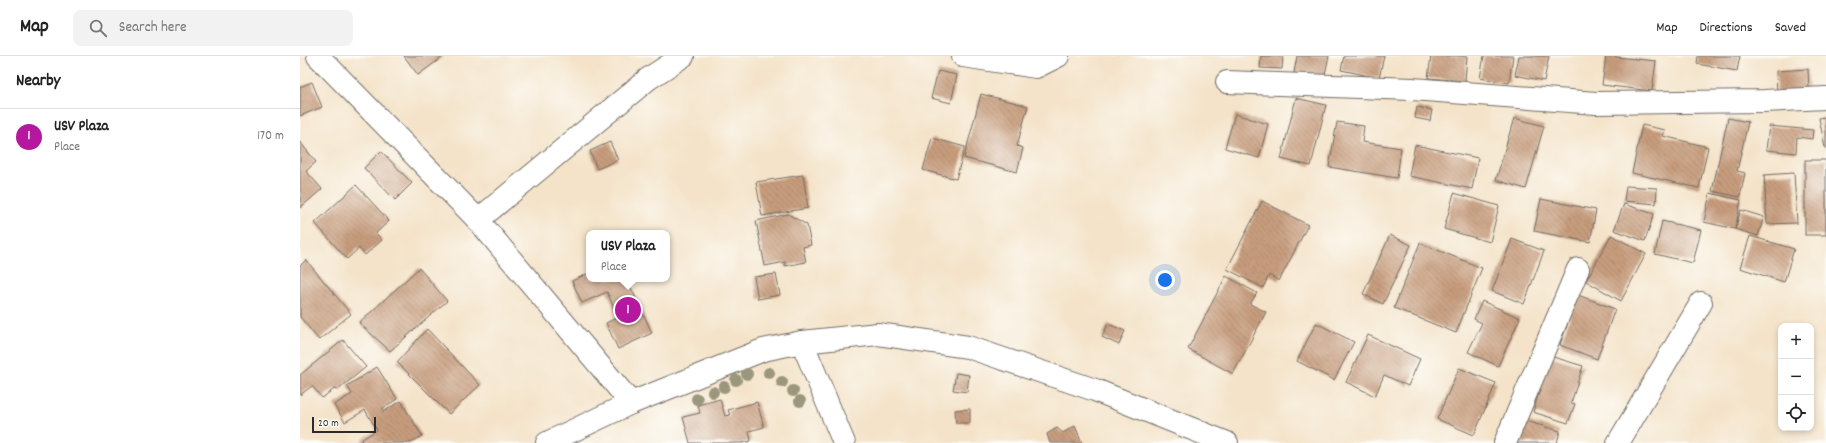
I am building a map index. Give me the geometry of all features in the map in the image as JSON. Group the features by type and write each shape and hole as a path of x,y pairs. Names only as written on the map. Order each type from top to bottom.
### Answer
{"street":[{"path":"318,56 478,220 631,403"},
{"path":"478,220 648,79 683,56"},
{"path":"963,56 1036,67 1058,56"},
{"path":"1228,82 1412,89 1596,103 1764,101 1826,98"},
{"path":"1505,443 1578,269"},
{"path":"1618,443 1701,303"},
{"path":"547,443 631,403 763,350 802,342 878,334 968,347 1095,390 1227,443"},
{"path":"802,342 844,443"}],"building":[{"path":"404,56 444,56 418,75"},
{"path":"1261,56 1283,56 1282,69 1260,68"},
{"path":"1297,56 1329,56 1324,79 1294,73"},
{"path":"1344,56 1384,56 1379,78 1341,70"},
{"path":"1431,56 1467,56 1465,81 1428,78"},
{"path":"1484,56 1513,56 1509,83 1480,78"},
{"path":"1519,56 1549,56 1544,81 1515,75"},
{"path":"1606,56 1656,61 1652,91 1602,85"},
{"path":"1698,56 1740,56 1737,71 1697,64"},
{"path":"1808,69 1809,91 1777,93 1776,71"},
{"path":"938,71 957,75 951,103 931,98"},
{"path":"312,82 322,107 300,116 300,87"},
{"path":"981,94 1028,106 1017,146 1023,148 1017,172 964,158"},
{"path":"1296,98 1326,105 1311,166 1281,159"},
{"path":"1417,107 1432,110 1430,121 1415,118"},
{"path":"1235,114 1268,124 1259,158 1225,148"},
{"path":"1826,117 1826,148 1825,148 1819,118"},
{"path":"1514,118 1544,126 1526,189 1496,180"},
{"path":"1728,118 1748,122 1737,171 1745,173 1740,197 1712,191"},
{"path":"1337,122 1364,126 1362,142 1401,148 1397,178 1329,167"},
{"path":"1642,125 1665,130 1663,136 1708,147 1699,188 1632,173"},
{"path":"1769,126 1813,130 1812,139 1797,137 1796,153 1766,150"},
{"path":"932,138 965,147 956,179 923,170"},
{"path":"300,142 316,162 306,171 322,189 300,208"},
{"path":"610,142 618,160 597,169 590,151"},
{"path":"1415,145 1478,158 1472,189 1409,176"},
{"path":"381,151 412,183 395,200 364,168"},
{"path":"1805,160 1826,160 1826,235 1805,235"},
{"path":"1794,173 1797,223 1767,224 1764,175"},
{"path":"803,175 808,208 762,216 756,182"},
{"path":"356,185 389,221 376,233 382,240 365,255 359,248 347,259 315,223"},
{"path":"1626,186 1657,188 1656,204 1624,201"},
{"path":"1454,193 1499,206 1490,242 1444,229"},
{"path":"1710,193 1741,200 1735,229 1704,222"},
{"path":"1541,199 1596,210 1590,242 1534,231"},
{"path":"1262,201 1308,225 1279,281 1269,275 1263,288 1227,269"},
{"path":"1624,204 1654,214 1645,241 1614,230"},
{"path":"1741,210 1764,217 1758,236 1735,229"},
{"path":"788,214 807,225 811,245 803,247 806,262 785,266 785,262 765,266 756,221"},
{"path":"1662,221 1701,230 1693,263 1655,254"},
{"path":"1390,235 1411,245 1383,304 1363,294"},
{"path":"1611,235 1646,254 1621,301 1586,281"},
{"path":"1750,236 1794,249 1784,282 1740,268"},
{"path":"1512,239 1544,251 1524,304 1492,291"},
{"path":"1420,243 1482,268 1456,333 1394,308"},
{"path":"306,260 351,314 319,340 300,317 300,266"},
{"path":"419,268 447,301 390,351 359,323"},
{"path":"586,274 586,282 628,282 652,333 618,349 606,323 618,317 607,292 582,303 572,281"},
{"path":"776,274 780,295 758,299 754,277"},
{"path":"1226,276 1257,293 1250,304 1266,312 1233,374 1188,349"},
{"path":"1578,295 1615,309 1597,359 1560,345"},
{"path":"1482,301 1520,318 1498,366 1468,352 1482,323 1474,319"},
{"path":"1316,323 1354,342 1334,380 1297,361"},
{"path":"1108,324 1125,331 1119,345 1102,337"},
{"path":"427,329 480,385 449,414 397,362"},
{"path":"1368,335 1420,359 1408,386 1384,375 1375,396 1346,382"},
{"path":"343,340 366,367 338,390 334,389 322,398 312,386 300,395 300,375"},
{"path":"1550,356 1583,366 1571,403 1575,404 1568,423 1533,412"},
{"path":"377,367 397,399 383,408 383,412 401,401 422,436 410,443 363,443 361,440 377,430 365,410 345,422 334,405 352,394 347,386"},
{"path":"1459,368 1496,383 1474,435 1437,419"},
{"path":"956,373 969,375 967,392 953,390"},
{"path":"720,399 725,416 730,415 728,410 757,402 764,427 749,431 751,441 742,443 690,443 683,417 700,413 698,405"},
{"path":"970,409 970,423 956,423 955,410"},
{"path":"1522,420 1560,431 1557,443 1515,443"},
{"path":"1075,426 1082,443 1050,443 1047,434 1057,428 1063,433"}],"place":[{"name":"USV Plaza","path":"628,310"}]}
